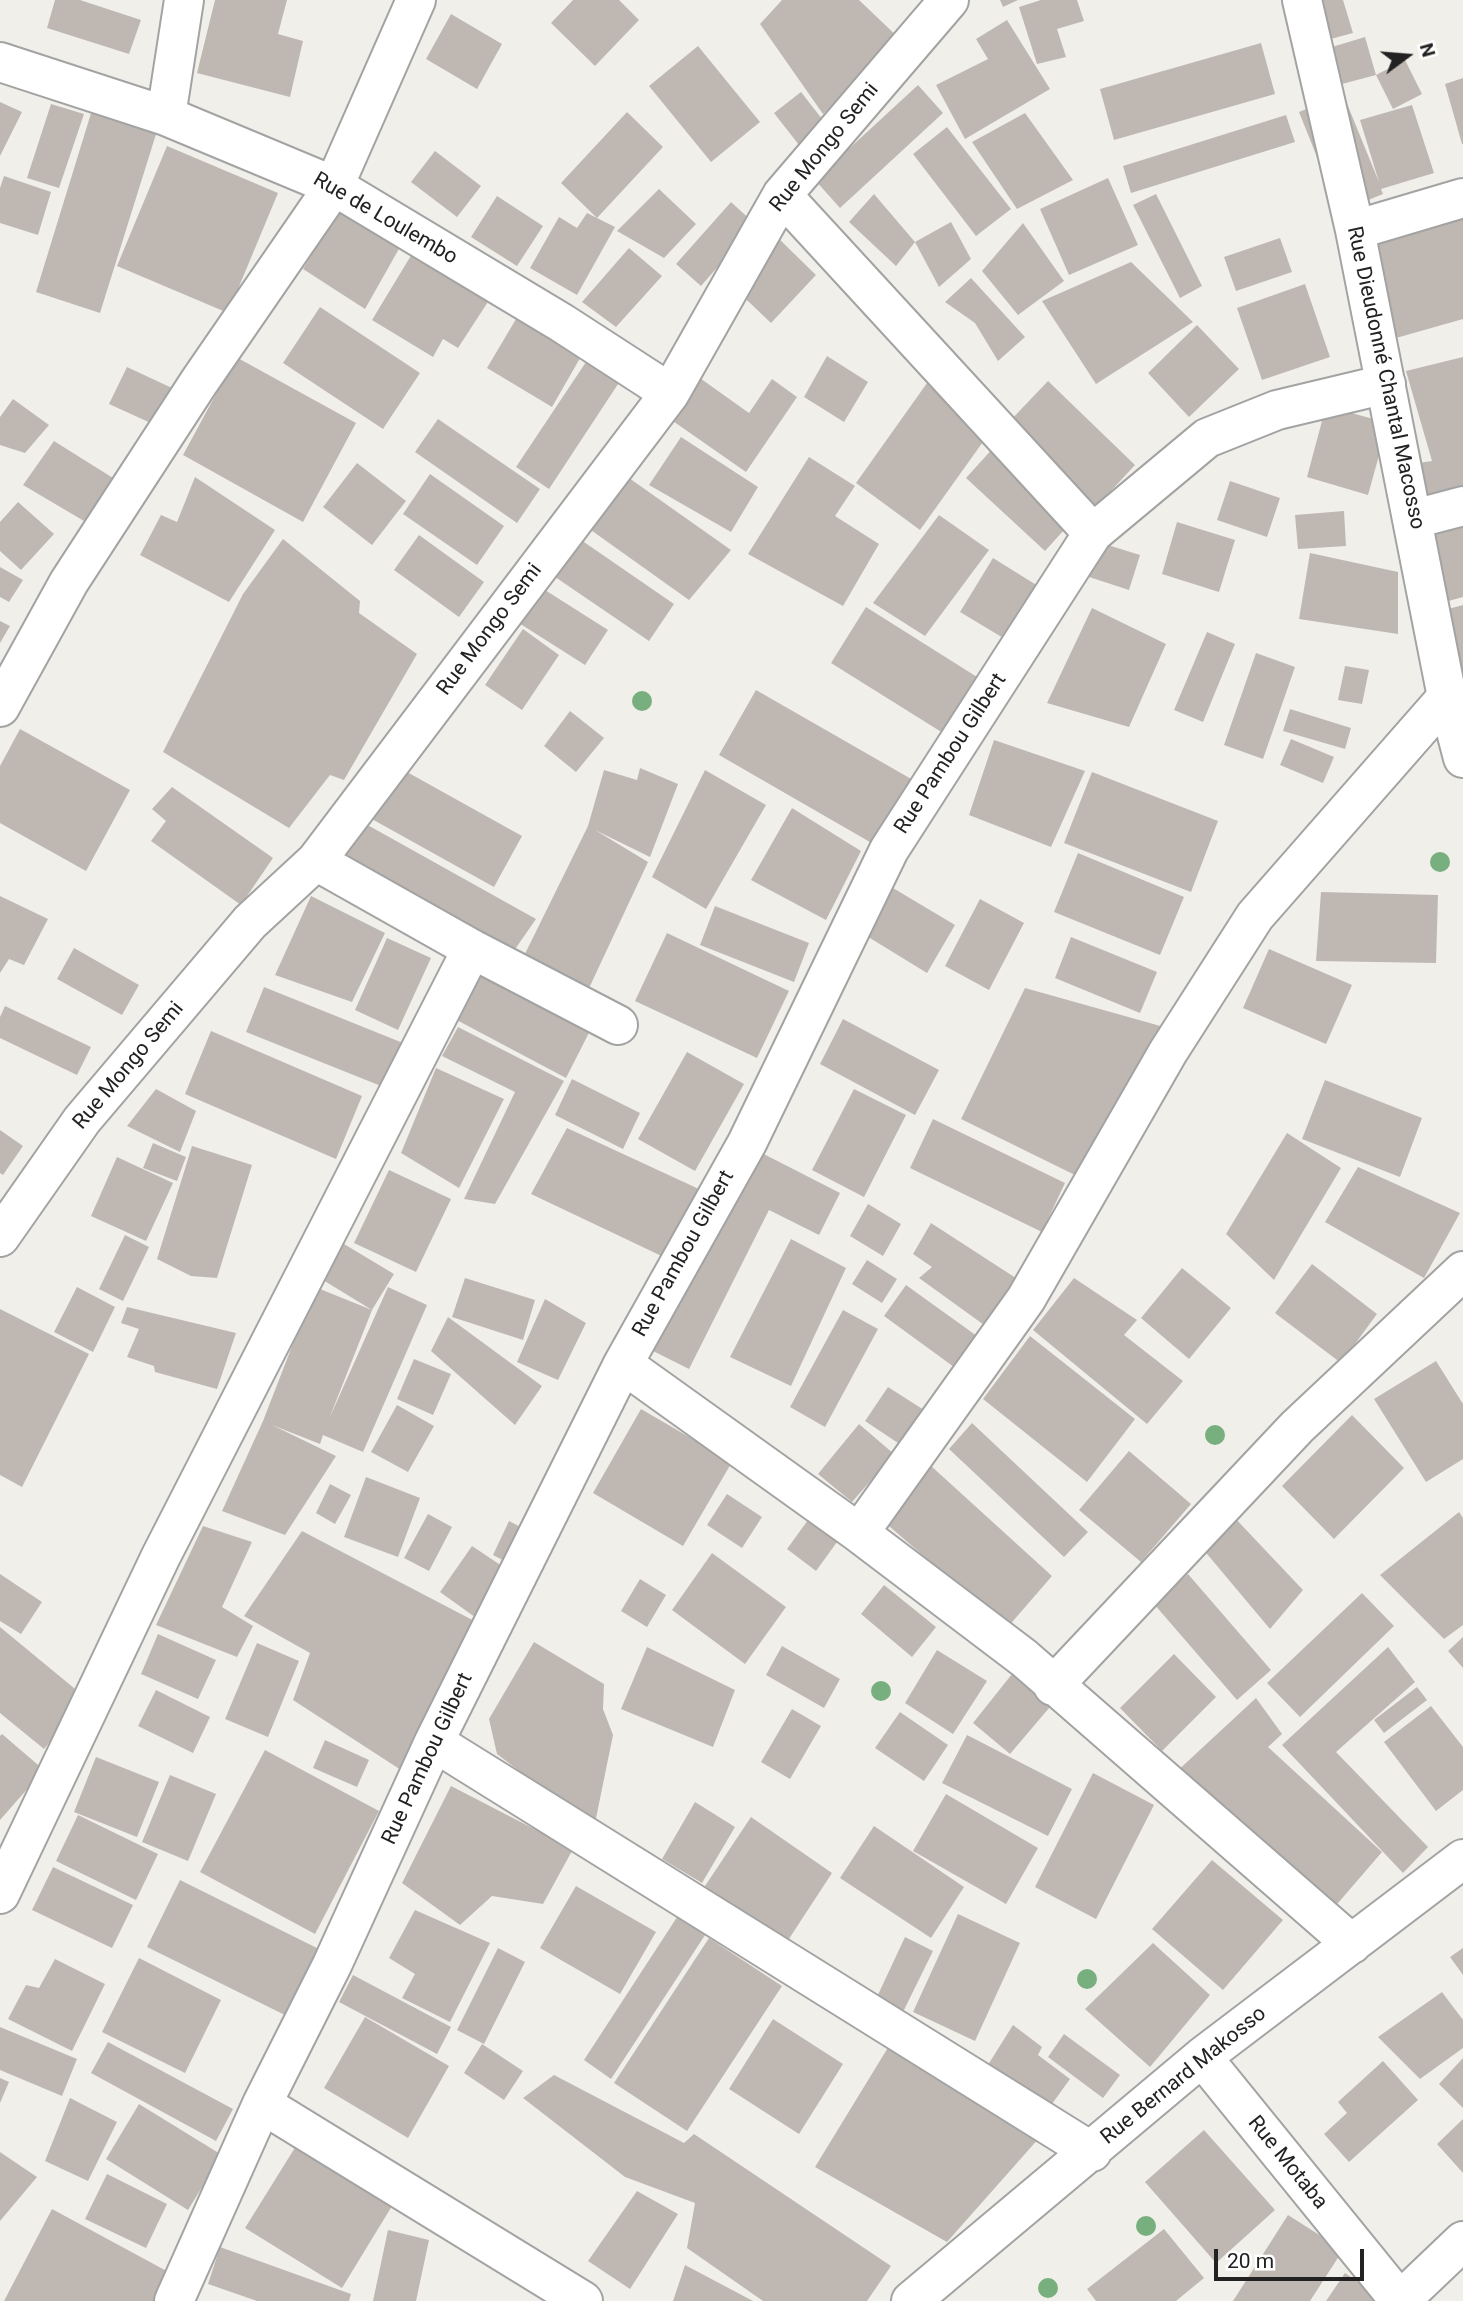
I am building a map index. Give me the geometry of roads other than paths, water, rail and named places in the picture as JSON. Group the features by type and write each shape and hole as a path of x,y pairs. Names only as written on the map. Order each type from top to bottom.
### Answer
{"street":[{"path":"166,116 184,0"},
{"path":"0,707 69,582 199,382 334,186 416,0"},
{"name":"Rue Mongo Semi","path":"0,1237 91,1110 250,922 316,860 670,393 782,195 949,0"},
{"name":"Rue Dieudonné Chantal Macosso","path":"1302,0 1355,230 1447,696 1463,758"},
{"name":"Rue de Loulembo","path":"0,62 166,116 334,186 562,323 670,393"},
{"path":"782,195 1093,533"},
{"path":"1355,230 1463,198"},
{"name":"Rue Pambou Gilbert","path":"174,2301 262,2104 332,1965 434,1742 622,1364 747,1143 889,850 1093,533 1207,438 1277,410 1386,384"},
{"path":"1414,519 1463,506"},
{"path":"859,1533 1026,1299 1168,1052 1255,916 1447,696"},
{"path":"316,860 472,949 618,1025"},
{"path":"0,1894 162,1556 472,949"},
{"path":"1053,1686 1297,1427 1463,1271"},
{"path":"622,1364 859,1533 1024,1658 1352,1944"},
{"path":"434,1742 1092,2152"},
{"name":"Rue Bernard Makosso","path":"911,2301 1092,2152 1202,2057 1463,1859"},
{"name":"Rue Motaba","path":"1202,2057 1400,2301"},
{"path":"262,2104 583,2301"},
{"path":"1400,2301 1463,2241"}]}
